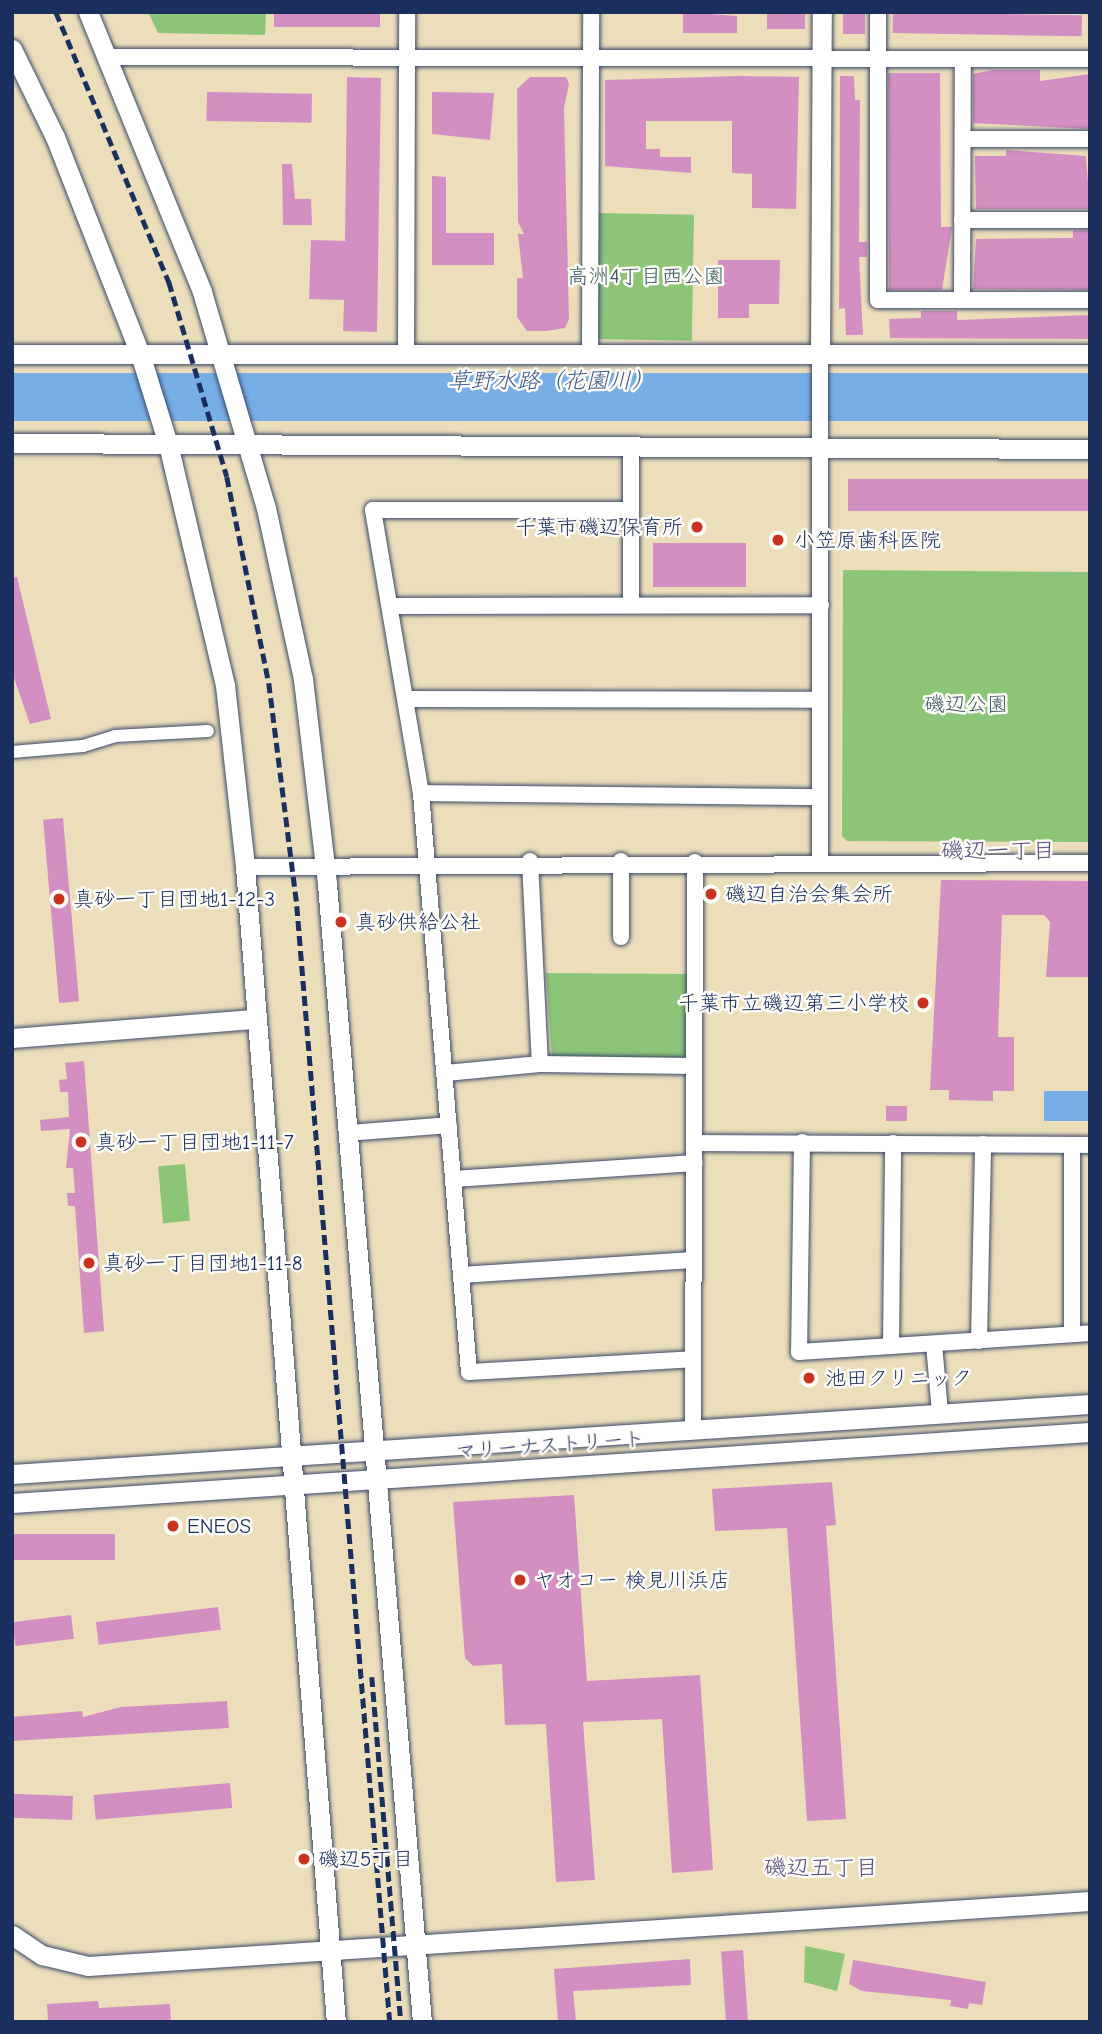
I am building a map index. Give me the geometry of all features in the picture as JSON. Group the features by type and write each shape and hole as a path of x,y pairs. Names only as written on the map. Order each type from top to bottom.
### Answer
{"street":[{"path":"88,12 177,219 221,355 249,444 303,679 325,863 422,2022"},
{"path":"405,355 407,12"},
{"path":"590,356 591,12"},
{"path":"820,862 821,604 818,449 822,12"},
{"path":"878,12 877,300 1090,300"},
{"path":"12,49 55,137 140,354 168,444 225,685 245,867 336,2022"},
{"path":"109,57 1090,59"},
{"path":"962,300 963,59"},
{"path":"962,139 1090,139"},
{"path":"962,219 1090,220"},
{"path":"12,354 820,358 1090,354"},
{"path":"12,443 1090,449"},
{"path":"631,446 631,605"},
{"path":"631,510 373,510 394,606 421,793 469,1372 693,1359"},
{"path":"394,606 821,604"},
{"path":"409,699 820,700"},
{"path":"12,752 83,746 115,736 208,731"},
{"path":"421,793 820,797"},
{"path":"245,867 428,862 1090,863"},
{"path":"530,862 540,1064"},
{"path":"621,862 621,937"},
{"path":"692,1430 695,862"},
{"path":"12,1038 256,1019"},
{"path":"446,1073 540,1064 694,1066"},
{"path":"348,1133 449,1125"},
{"path":"802,1142 799,1352 1090,1333"},
{"path":"694,1143 1090,1145"},
{"path":"891,1346 893,1143"},
{"path":"979,1341 982,1144"},
{"path":"1072,1145 1072,1334"},
{"path":"454,1179 694,1163"},
{"path":"461,1275 693,1260"},
{"path":"934,1344 940,1412"},
{"name":"マリーナストリート","path":"12,1474 1090,1404"},
{"name":"マリーナストリート","path":"12,1503 1090,1432"},
{"path":"12,1935 42,1955 88,1966 1090,1901"}],"green space":[{"path":"148,12 266,12 265,35 158,33"},
{"name":"高洲4丁目西公園","path":"598,213 694,215 692,341 596,339"},
{"name":"磯辺公園","path":"843,570 1090,572 1090,842 847,841 842,836"},
{"path":"546,973 687,974 688,1052 683,1058 552,1058"},
{"path":"185,1164 190,1221 163,1223 158,1166"},
{"path":"805,1946 845,1954 837,1991 804,1982"}],"water":[{"name":"草野水路（花園川）","path":"12,373 1090,373 1090,421 12,421"},
{"path":"1044,1091 1090,1091 1090,1121 1044,1121"}],"building":[{"path":"274,12 380,12 380,27 274,27"},
{"path":"683,12 737,16 737,33 683,33"},
{"path":"767,12 805,12 805,29 767,29"},
{"path":"843,12 865,12 865,34 843,34"},
{"path":"893,12 1082,15 1082,36 893,33"},
{"path":"993,70 1040,70 1040,81 1090,74 1090,129 973,123 973,74"},
{"path":"888,73 940,73 941,227 952,227 942,290 889,290"},
{"path":"840,76 854,76 855,100 860,100 859,242 867,242 867,257 859,257 863,335 846,335 845,308 839,309"},
{"path":"347,77 381,78 377,332 343,331 344,300 309,299 311,240 345,241"},
{"path":"530,77 566,77 569,84 564,108 569,319 565,328 546,331 527,331 517,317 517,278 523,278 518,234 524,234 518,222 517,89"},
{"path":"799,77 796,209 752,208 752,174 732,173 732,121 646,121 646,149 660,149 660,157 691,157 691,173 605,166 605,80"},
{"path":"207,92 312,94 311,123 206,121"},
{"path":"432,92 494,93 490,140 432,134"},
{"path":"1006,150 1086,156 1090,209 976,209 975,156 1006,156"},
{"path":"282,164 292,164 295,199 311,199 312,225 283,225"},
{"path":"432,176 446,177 446,233 494,233 494,265 432,265"},
{"path":"1073,230 1090,230 1088,290 973,289 976,239 1073,238"},
{"path":"718,260 780,260 779,304 749,304 749,318 718,318"},
{"path":"921,311 957,311 957,320 1090,315 1090,339 890,338 889,319 921,318"},
{"path":"848,479 1090,479 1090,511 848,511"},
{"path":"653,543 746,543 746,587 653,587"},
{"path":"17,577 51,719 30,724 12,672 12,578"},
{"name":"真砂一丁目団地1-12-3","path":"63,818 79,1001 59,1003 43,820"},
{"path":"941,880 1090,881 1090,977 1046,977 1050,922 1044,915 1002,915 998,1037 1014,1037 1014,1091 993,1091 993,1101 949,1100 949,1090 930,1090"},
{"path":"84,1061 104,1331 84,1333 75,1206 68,1206 67,1193 75,1193 73,1168 66,1168 70,1129 41,1131 40,1120 69,1117 68,1092 60,1092 59,1080 67,1079 65,1063"},
{"path":"886,1106 907,1106 907,1121 886,1121"},
{"path":"832,1482 836,1525 826,1526 846,1819 807,1821 787,1528 715,1531 712,1489"},
{"path":"574,1495 587,1681 700,1675 713,1870 672,1873 662,1719 583,1722 595,1880 556,1882 546,1724 505,1725 502,1664 473,1666 465,1658 453,1502"},
{"path":"12,1534 115,1534 115,1560 12,1560"},
{"path":"218,1607 221,1630 99,1645 96,1622"},
{"path":"71,1615 74,1639 15,1646 12,1622"},
{"path":"227,1701 229,1728 12,1741 12,1717 82,1711 83,1717 121,1707"},
{"path":"230,1783 232,1808 96,1820 94,1795"},
{"path":"12,1794 73,1796 72,1820 12,1818"},
{"path":"743,1950 748,2022 726,2022 721,1952"},
{"path":"690,1959 691,1985 573,1991 576,2022 558,2022 554,1969"},
{"path":"853,1960 986,1982 982,2005 969,2003 968,2009 950,2006 951,2000 862,1991 849,1984"},
{"path":"98,2001 99,2008 170,2004 171,2022 48,2022 47,2004"}],"railway":[{"path":"56,12 169,282 227,477 269,683 297,906 390,2022"},
{"path":"372,1677 401,2022"}],"place":[{"name":"千葉市磯辺保育所","path":"697,527"},
{"name":"小笠原歯科医院","path":"778,540"},
{"name":"磯辺自治会集会所","path":"711,894"},
{"name":"真砂一丁目団地1-12-3","path":"59,899"},
{"name":"真砂供給公社","path":"341,922"},
{"name":"千葉市立磯辺第三小学校","path":"923,1003"},
{"name":"真砂一丁目団地1-11-7","path":"81,1142"},
{"name":"真砂一丁目団地1-11-8","path":"89,1263"},
{"name":"池田クリニック","path":"809,1378"},
{"name":"ENEOS","path":"173,1526"},
{"name":"ヤオコー 検見川浜店","path":"520,1580"},
{"name":"磯辺5丁目","path":"304,1859"}],"district":[{"name":"磯辺一丁目","path":"998,851"},
{"name":"磯辺五丁目","path":"821,1868"}]}
